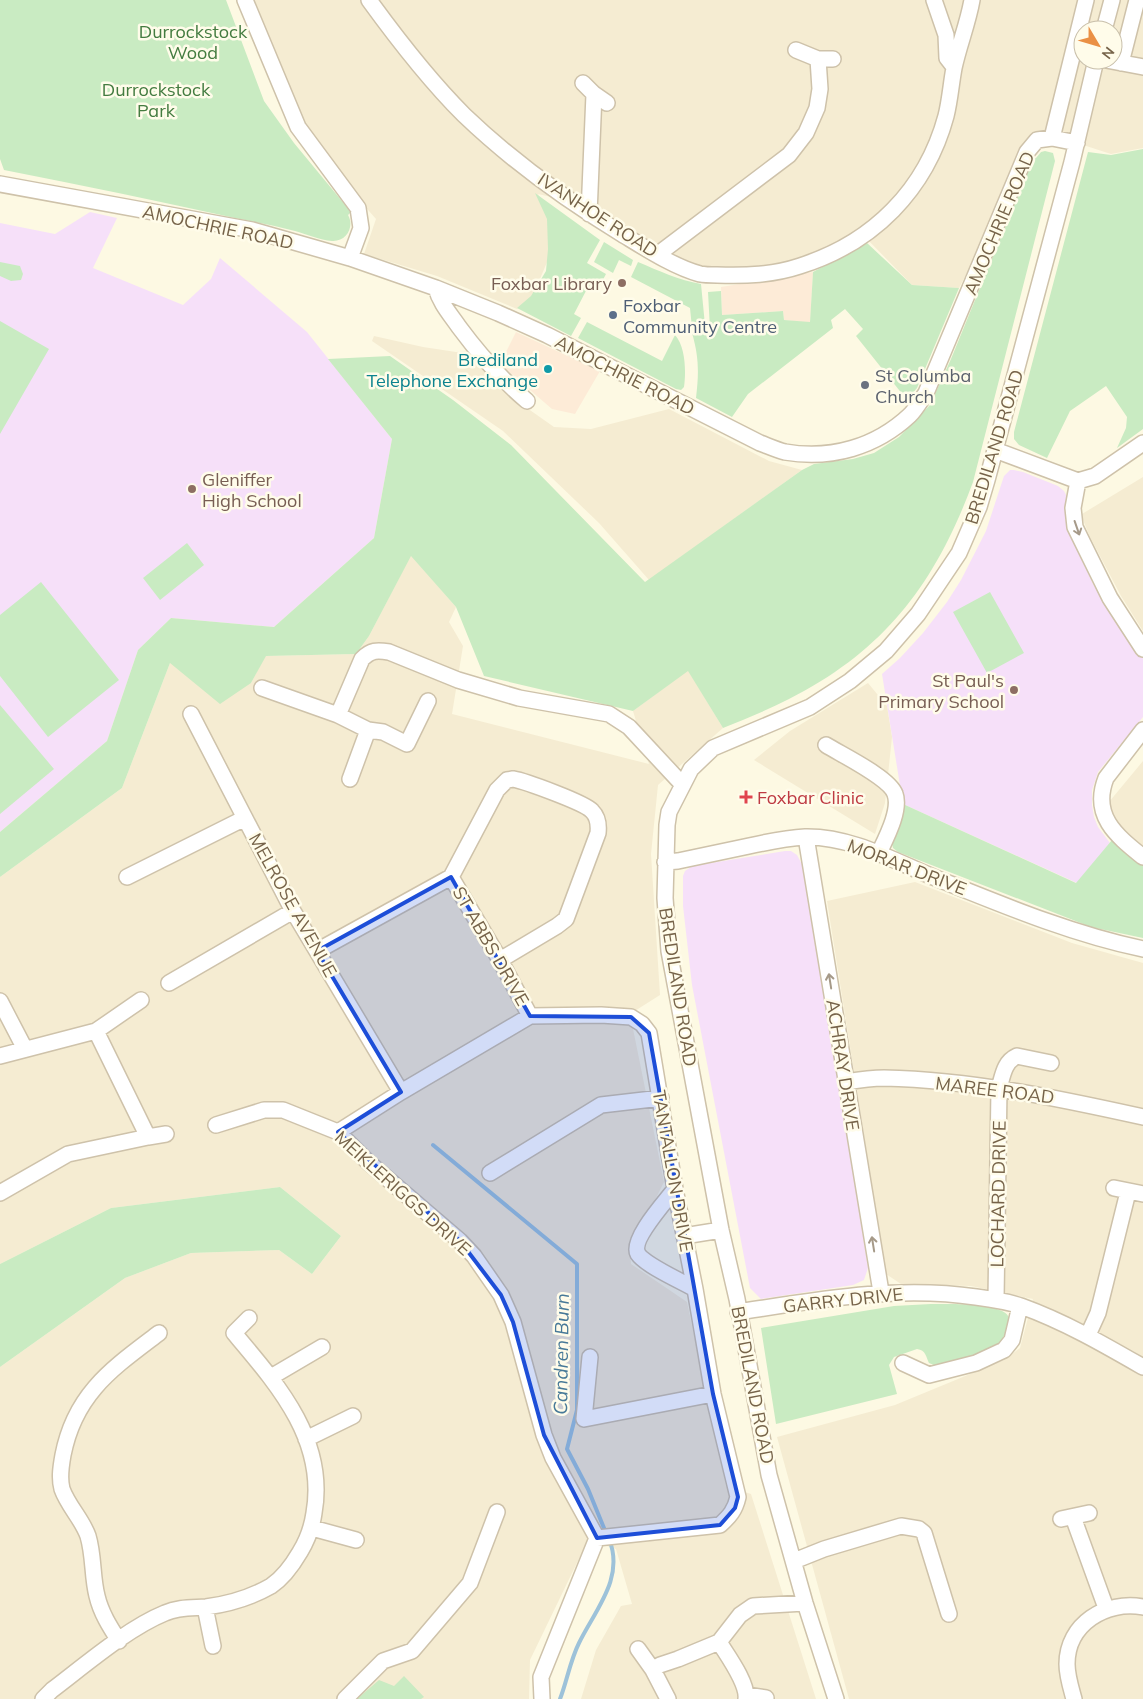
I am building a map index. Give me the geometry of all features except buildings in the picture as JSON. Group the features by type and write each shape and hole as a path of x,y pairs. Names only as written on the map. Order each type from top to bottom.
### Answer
{"street":[{"path":"245,0 298,127 358,208 361,228 350,258"},
{"name":"IVANHOE ROAD","path":"369,0 401,45 464,114 537,176 589,214 657,255 700,274 745,276 786,270 820,260 864,236 894,211 917,183 931,158 946,116 954,67 972,0"},
{"path":"934,0 946,35 947,58 954,67"},
{"path":"1052,138 1086,0"},
{"path":"1107,20 1112,0"},
{"path":"1123,38 1137,0"},
{"path":"796,50 818,58 833,59"},
{"path":"657,255 789,155 806,133 817,108 820,88 818,58"},
{"path":"1123,64 1143,67"},
{"name":"BREDILAND ROAD","path":"836,1699 805,1603 769,1474 721,1230 669,951 665,898 665,862 669,812 691,769 713,748 810,707 850,681 886,651 918,614 959,553 979,507 995,450 1094,70"},
{"path":"583,83 607,103"},
{"path":"589,214 594,94"},
{"name":"AMOCHRIE ROAD","path":"1,182 252,230 350,258 436,288 547,335 760,443 785,452 814,454 847,451 873,441 891,430 910,414 926,394 1027,152 1037,140 1052,138 1076,143"},
{"path":"436,288 440,301 478,352 512,389 527,401"},
{"path":"995,450 1078,480 1096,476 1143,443"},
{"path":"1078,480 1073,508 1076,527 1110,598 1143,650"},
{"path":"338,716 362,659 369,652 379,650 458,680 511,695 609,714 629,727 682,784"},
{"path":"262,688 338,716 368,730 383,732 406,744 428,701"},
{"name":"MELROSE AVENUE","path":"191,714 293,911 401,1092"},
{"path":"350,779 368,730"},
{"path":"1143,730 1106,778 1101,798 1102,809 1111,828 1119,838 1143,857"},
{"path":"826,745 882,778 891,786 896,795 896,811 879,853"},
{"path":"317,950 451,877 501,784 507,780 518,780 586,806 597,817 599,825 566,919 500,960"},
{"path":"127,877 245,818"},
{"name":"MORAR DRIVE","path":"665,862 678,861 776,840 806,837 844,842 879,853 1037,919 1116,943 1143,949"},
{"name":"ACHRAY DRIVE","path":"806,837 881,1292"},
{"name":"ST ABBS DRIVE","path":"451,877 500,960 530,1016"},
{"path":"169,983 293,911"},
{"path":"0,1056 96,1031 141,1000"},
{"path":"0,1001 25,1049"},
{"name":"TANTALLON DRIVE","path":"338,1132 401,1092 530,1016 602,1015 631,1017 642,1024 649,1033 675,1189 713,1394 738,1497 735,1508 720,1525 600,1538"},
{"path":"96,1031 148,1137"},
{"name":"LOCHARD DRIVE","path":"996,1300 1000,1088 1007,1064 1013,1058 1018,1056 1051,1063"},
{"name":"MAREE ROAD","path":"846,1082 882,1078 1000,1088 1059,1098 1143,1117"},
{"path":"490,1173 601,1105 661,1098"},
{"name":"MEIKLERIGGS DRIVE","path":"216,1125 264,1110 283,1110 338,1132 368,1162 460,1241 474,1256 501,1295 513,1322 544,1435 553,1458 600,1538"},
{"path":"0,1193 68,1154 166,1134"},
{"path":"675,1189 645,1228 638,1240 636,1249 643,1259 695,1289"},
{"path":"1088,1335 1098,1313 1128,1191"},
{"path":"684,1236 721,1230"},
{"name":"GARRY DRIVE","path":"738,1312 881,1292 946,1292 1020,1306 1088,1335 1143,1367"},
{"path":"903,1363 929,1375 976,1362 1004,1350 1012,1340 1020,1306"},
{"path":"52,1696 118,1641 147,1622 167,1612 235,1602 272,1585 284,1574 306,1544 312,1528 316,1500 317,1479 314,1460 306,1438 286,1400 271,1377 234,1333 249,1318"},
{"path":"118,1641 97,1598 87,1535 62,1488 60,1470 71,1427 87,1396 96,1384 117,1365 160,1333"},
{"path":"271,1377 322,1346"},
{"path":"590,1356 584,1419 713,1394"},
{"path":"306,1438 353,1416"},
{"path":"345,1699 383,1661 412,1651 470,1583 498,1512"},
{"path":"1089,1514 1067,1518 1106,1608"},
{"path":"794,1561 824,1549 902,1526 919,1529 924,1533 949,1614"},
{"path":"312,1528 356,1540"},
{"path":"542,1699 541,1677 600,1538"},
{"path":"653,1670 660,1665 719,1642 740,1615 753,1606 805,1603"},
{"path":"1074,1699 1067,1664 1071,1642 1080,1627 1106,1608 1134,1605 1143,1607"},
{"path":"206,1607 213,1646"},
{"path":"719,1642 741,1678 746,1697 766,1698"},
{"path":"638,1649 653,1670 668,1699"}],"highlighted area":[{"path":"451,877 530,1016 631,1017 649,1033 713,1394 738,1497 735,1508 720,1525 597,1538 544,1435 513,1322 501,1295 460,1241 338,1132 401,1092 317,951"}],"shaded area":[{"path":"246,0 1143,0 1143,148 1111,154 1077,143 1037,140 959,288 912,285 864,236 786,270 701,274 595,207 538,194 549,219 550,255 532,298 517,309 437,276 364,254 376,219 317,152"},
{"name":"Gleniffer High School","path":"90,212 117,218 93,268 183,305 211,279 220,258 307,332 392,439 374,538 274,627 171,618 138,650 107,741 0,832 0,223 55,234"},
{"path":"813,272 810,323 784,320 783,311 722,315 721,287"},
{"path":"516,332 600,371 575,414 552,409 500,364"},
{"path":"374,336 423,347 456,352 469,351 527,408 554,427 591,429 669,409 769,461 802,470 649,580 599,523 503,431 372,341"},
{"name":"St Paul's Primary School","path":"1010,470 1023,472 1058,486 1064,491 1066,495 1065,518 1070,534 1093,584 1120,628 1143,658 1143,717 1098,772 1092,790 1094,817 1098,827 1110,843 1077,883 903,804 882,674 923,633 961,580 986,531 1004,476"},
{"path":"1143,477 1143,631 1121,596 1090,537 1082,514"},
{"path":"411,555 456,607 449,622 463,646 452,714 649,764 633,711 688,670 723,728 658,785 651,854 660,995 630,1014 664,1182 630,1250 631,1264 687,1302 726,1486 751,1494 816,1699 581,1699 596,1650 621,1606 632,1604 616,1549 588,1540 530,1660 529,1699 0,1699 0,1367 125,1278 191,1253 279,1250 312,1274 341,1236 280,1187 111,1208 0,1264 0,877 122,788 170,663 251,683 265,656 356,654 369,636"},
{"path":"868,683 887,706 892,737 885,803 875,834 754,760 790,731"},
{"path":"1143,761 1143,846 1118,824 1109,802"},
{"path":"791,851 797,855 805,870 868,1268 864,1280 853,1285 761,1299 750,1288 692,985 683,906 683,876 685,871 692,866"},
{"path":"915,882 1072,943 1143,963 1143,1699 849,1699 777,1437 895,1405 1004,1360 1020,1348 1033,1299 971,1286 901,1284 886,1274 827,901"}],"green space":[{"name":"Durrockstock Park","path":"0,0 226,0 264,101 294,143 351,212 348,215 350,229 348,233 337,241 332,241 295,231 120,193 4,170 0,159"},
{"path":"1143,149 1143,429 1117,448 1126,428 1127,417 1106,386 1070,411 1047,458 1019,445 1014,439 1014,432 1088,152 1111,155"},
{"path":"1041,152 1053,153 1055,161 973,482 958,518 924,582 903,610 880,635 823,680 781,703 723,728 688,671 633,711 484,676 456,607 411,556 369,636 356,654 266,656 251,683 220,704 170,663 122,788 0,877 0,832 107,741 138,650 171,618 274,627 374,538 392,439 328,359 390,356 453,400 511,445 645,582 802,470 814,464 853,459 874,453 899,437 930,405 951,359 1033,158 1036,158"},
{"path":"535,193 600,240 587,263 606,274 597,291 588,287 574,314 581,318 571,336 517,308 531,296 546,271 548,249 547,219"},
{"path":"604,242 633,260 631,266 619,260 613,273 594,262"},
{"path":"867,243 912,285 959,288 917,388 907,400 856,336 863,329 845,309 831,320 833,328 748,394 732,417 696,398 698,365 692,333 710,329 708,292 721,291 722,315 783,311 784,320 810,322 813,272"},
{"path":"0,262 20,266 23,274 21,280 11,281 0,276"},
{"path":"638,262 677,278 701,284 705,325 692,328 690,308 631,277"},
{"path":"0,321 49,349 0,434"},
{"path":"587,322 662,361 675,335 679,340 683,353 685,368 684,387 681,390 676,389 578,338"},
{"path":"187,543 204,565 160,600 143,578"},
{"path":"41,582 119,680 48,737 0,676 0,615"},
{"path":"990,592 1024,653 987,673 953,612"},
{"path":"0,705 54,769 0,814"},
{"path":"903,804 1076,883 1112,840 1143,864 1143,938 1091,927 898,852 893,848 892,844"},
{"path":"280,1187 341,1236 312,1274 279,1250 191,1253 125,1278 0,1367 0,1264 111,1208"},
{"path":"967,1304 995,1308 1005,1313 1012,1323 1002,1344 981,1354 936,1366 929,1363 924,1352 917,1349 894,1357 889,1365 897,1394 776,1424 761,1328 894,1306"},
{"path":"404,1676 424,1697 421,1699 357,1699 379,1680 394,1686"}],"waterway":[{"name":"Candren Burn","path":"433,1145 577,1264 577,1410 567,1449 588,1489 606,1533"},
{"name":"Candren Burn","path":"560,1699 576,1650 600,1606 611,1580 613,1553 609,1539"}],"place":[{"name":"Foxbar Library","path":"622,283"},
{"name":"Foxbar Community Centre","path":"613,315"},
{"name":"Brediland Telephone Exchange","path":"548,369"},
{"name":"St Columba Church","path":"865,385"},
{"name":"Gleniffer High School","path":"192,489"},
{"name":"St Paul's Primary School","path":"1014,690"},
{"name":"Foxbar Clinic","path":"746,797"}],"park label":[{"name":"Durrockstock Wood","path":"193,41"}]}
